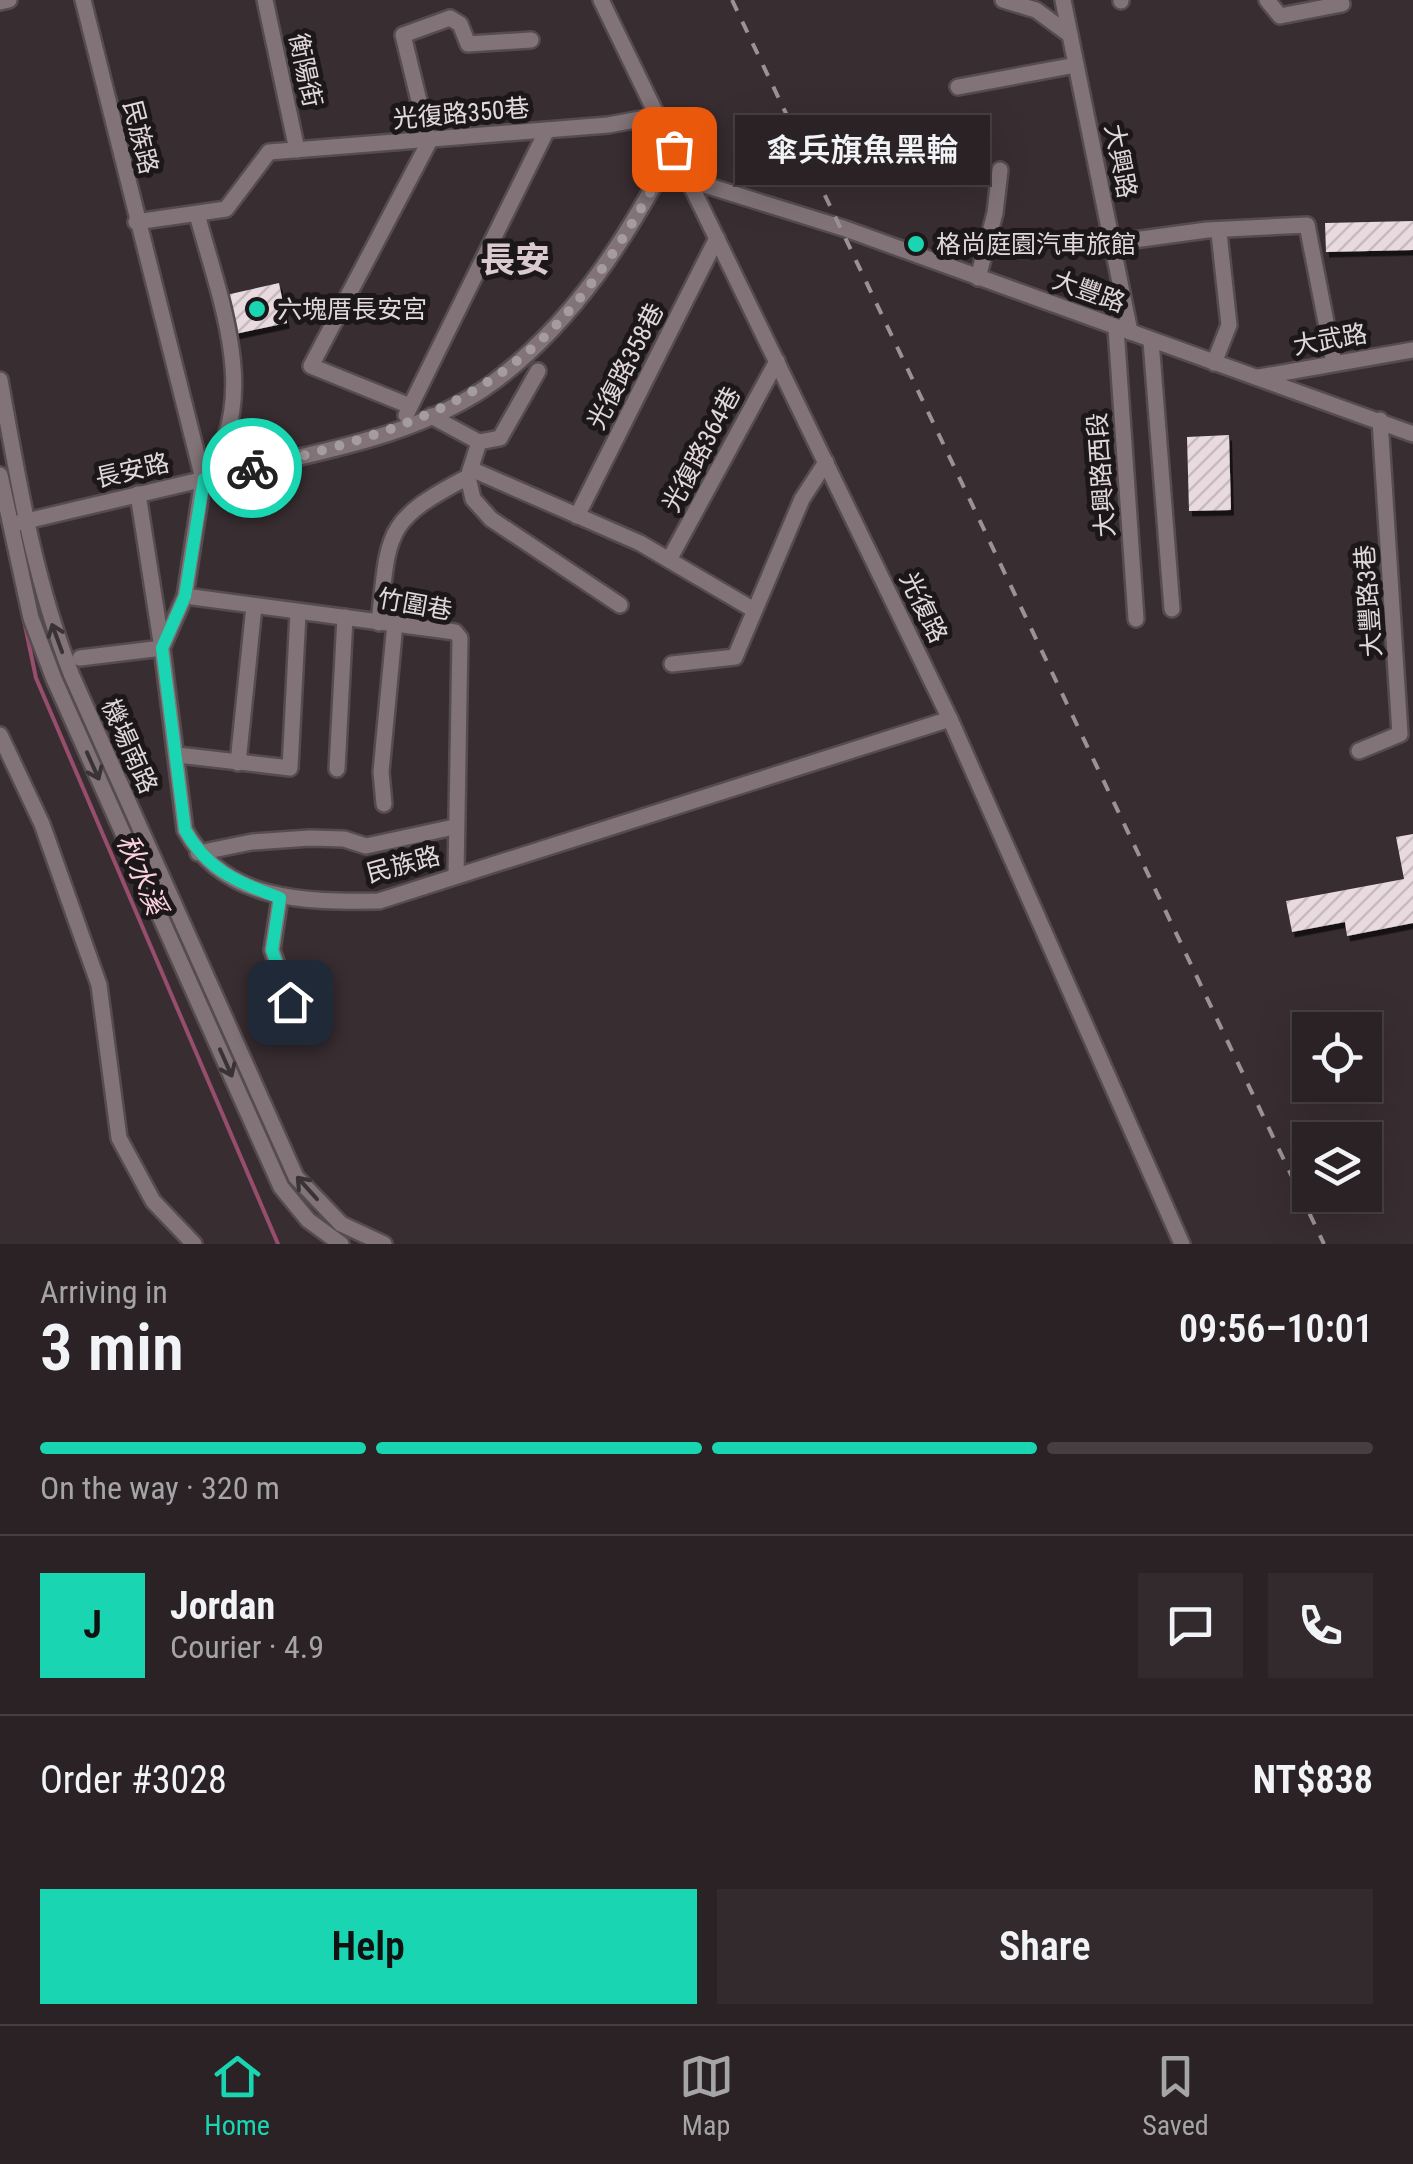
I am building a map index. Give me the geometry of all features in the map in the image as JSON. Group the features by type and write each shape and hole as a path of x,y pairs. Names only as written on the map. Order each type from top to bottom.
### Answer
{"street":[{"path":"0,2 9,0"},
{"name":"民族路","path":"83,0 204,479 185,596 162,648"},
{"name":"衡陽街","path":"266,0 297,150"},
{"path":"449,0 450,18"},
{"name":"光復路","path":"601,0 950,719 1182,1244"},
{"path":"1003,0 1036,10 1070,34"},
{"name":"大興路","path":"1063,0 1112,243 1123,330"},
{"path":"1266,0 1280,16 1304,6 1342,4"},
{"path":"410,406 311,366 430,142 403,35 450,18"},
{"path":"450,18 460,24 468,44 531,40"},
{"path":"958,87 1076,65"},
{"name":"光復路350巷","path":"197,214 226,209 269,152 430,142 658,116"},
{"path":"401,428 548,130"},
{"name":"長安路","path":"17,523 342,447 431,416 492,384 538,345 594,283 630,232 674,149"},
{"path":"978,278 995,214 1000,170"},
{"name":"大豐路","path":"689,180 843,228 1413,434"},
{"path":"136,222 197,214 235,359 230,436 204,479"},
{"path":"1112,243 1208,230 1219,233 1307,226 1334,363"},
{"path":"1214,363 1229,325 1228,283 1219,233"},
{"name":"光復路358巷","path":"577,516 717,238"},
{"name":"大興路西段","path":"1123,330 1136,619"},
{"path":"1151,341 1172,609"},
{"name":"大武路","path":"1255,377 1413,350"},
{"name":"光復路364巷","path":"670,560 777,361"},
{"path":"431,416 479,442 500,438 538,370"},
{"name":"機場南路","path":"0,380 31,618 54,679 281,1187 308,1220 341,1244"},
{"name":"大豐路3巷","path":"1359,751 1400,734 1380,420"},
{"path":"479,442 470,473 473,499 491,518 620,605"},
{"path":"672,664 730,661 802,499 826,462"},
{"path":"470,473 577,516 670,560 754,610"},
{"path":"384,804 389,541 396,525 413,508 470,473"},
{"name":"機場南路","path":"0,474 72,676 296,1177 340,1224 384,1244"},
{"path":"138,494 178,755 185,830 198,853 252,842 310,838 344,839 366,846 454,826"},
{"name":"竹圍巷","path":"185,596 455,632 460,638 456,876"},
{"path":"238,763 254,606"},
{"path":"178,755 290,768 298,613"},
{"path":"337,769 345,617"},
{"path":"80,658 162,648"},
{"name":"民族路","path":"198,853 226,878 280,898 380,901 950,719"},
{"path":"0,735 42,824 100,985 119,1138 154,1201 194,1244"},
{"path":"280,898 272,950 299,1026"}],"building":[{"path":"1413,221 1413,250 1326,252 1325,223"},
{"name":"六塊厝長安宮","path":"279,283 287,323 235,334 226,295"},
{"path":"1229,435 1231,510 1189,511 1187,437"},
{"path":"1413,834 1413,923 1347,936 1345,922 1292,932 1286,901 1404,879 1396,837"}],"waterway":[{"name":"秋水溪","path":"23,616 36,678 278,1244"}],"railway":[{"path":"732,0 1324,1244"}],"way so far":[{"path":"252,468 342,447 401,428 492,384 538,345 594,283 630,232 674,149"}],"place":[{"name":"傘兵旗魚黑輪","path":"674,149"},
{"name":"格尚庭園汽車旅館","path":"916,244"},
{"name":"六塊厝長安宮","path":"257,309"}],"district":[{"name":"長安","path":"515,260"}],"route":[{"path":"252,468 204,479 185,596 162,648 185,830 198,853 226,878 280,898 272,950 290,1002"}]}
